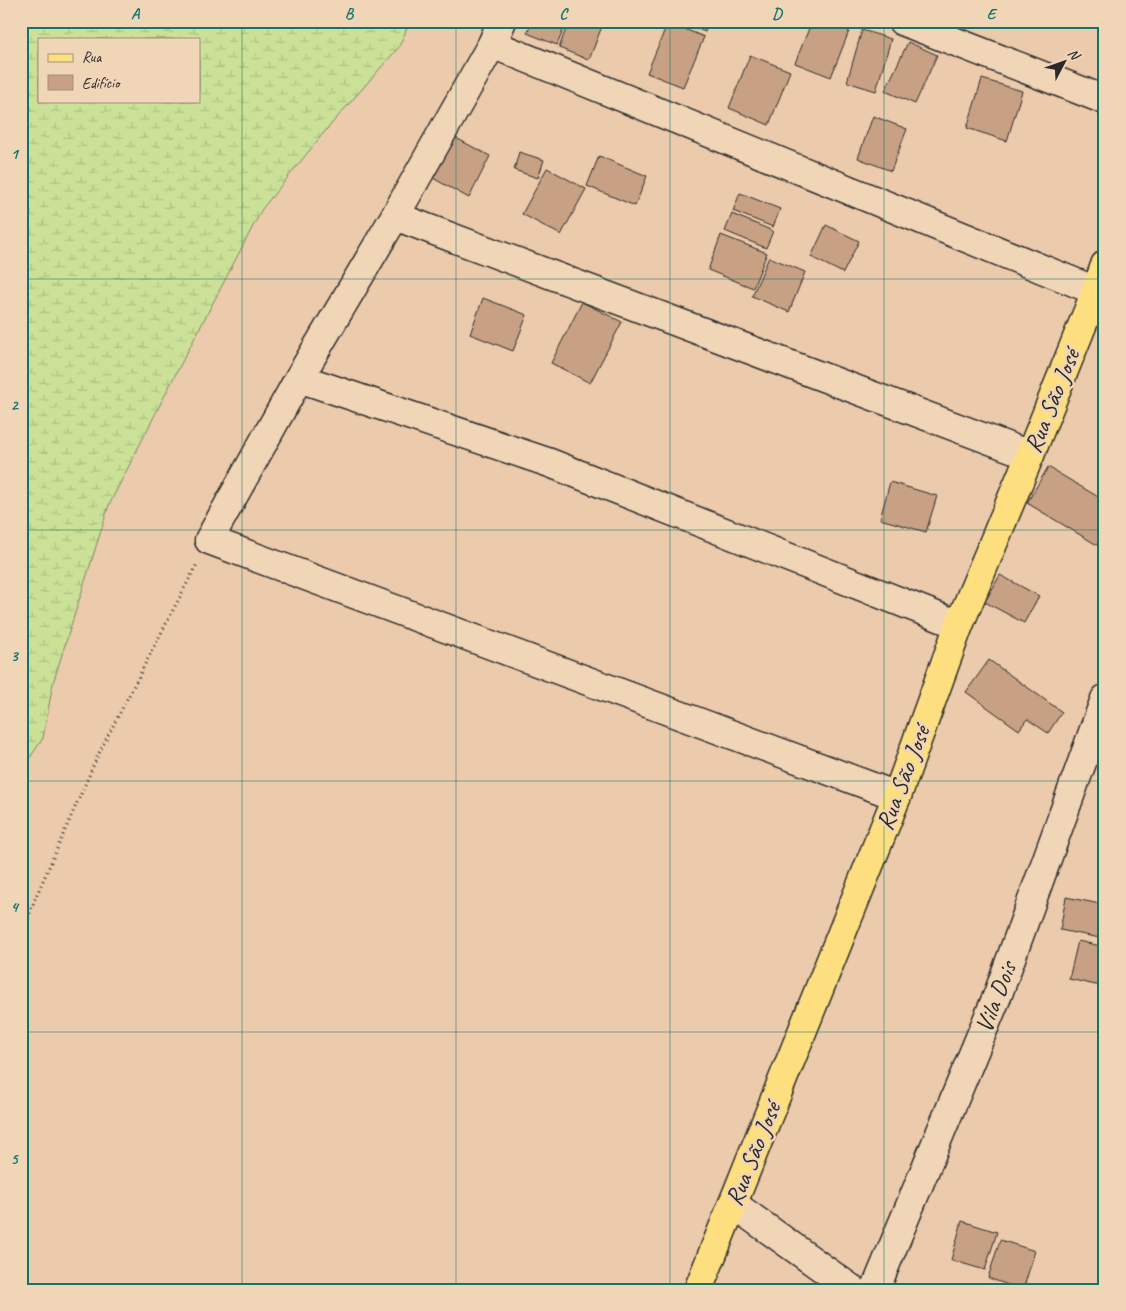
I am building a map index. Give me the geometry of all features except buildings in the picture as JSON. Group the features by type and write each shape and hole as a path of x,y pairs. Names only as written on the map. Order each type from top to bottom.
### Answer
{"main road":[{"name":"Rua São José","path":"698,1290 897,796 959,625 1100,294 1105,265"}],"street":[{"path":"902,21 1105,100"},
{"path":"897,796 209,540 299,378 395,216 497,33 1100,294"},
{"path":"395,216 1030,455"},
{"path":"299,378 550,462 959,625"},
{"name":"Vila Dois","path":"876,1290 998,994 1105,699"},
{"path":"732,1204 853,1290"}],"path":[{"path":"21,937 35,898 98,755 209,540"}],"green space":[{"path":"21,21 410,21 399,47 326,130 262,209 171,383 109,505 53,683 43,738 21,771"}]}
